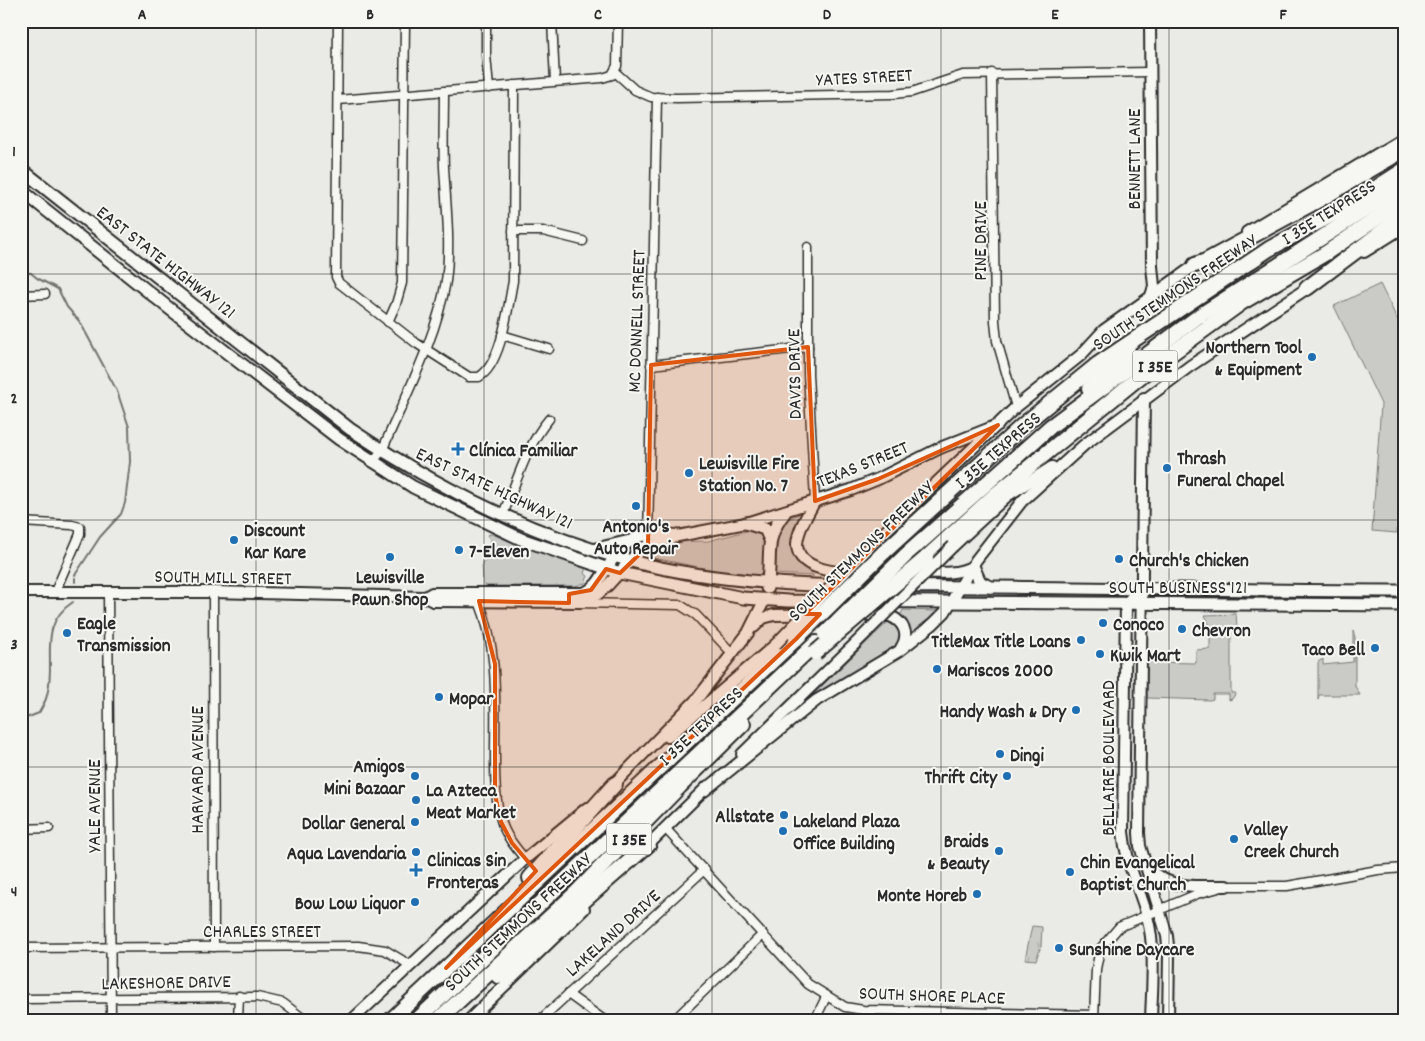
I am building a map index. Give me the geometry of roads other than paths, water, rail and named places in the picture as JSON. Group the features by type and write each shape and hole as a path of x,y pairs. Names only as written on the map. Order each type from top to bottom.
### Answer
{"highway":[{"path":"1195,265 1206,261 1324,198 1404,150"},
{"name":"SOUTH STEMMONS FREEWAY","path":"391,1020 796,639 877,549 950,490 1060,394 1098,364 1269,249 1346,207 1404,170"},
{"name":"I 35E TEXPRESS","path":"417,1020 816,648 905,556 1051,426 1199,316 1404,185"},
{"name":"SOUTH STEMMONS FREEWAY","path":"438,1020 577,892 816,648 926,558 995,495 1142,375 1241,303 1326,253 1404,200"},
{"path":"1307,288 1404,215"},
{"path":"1051,426 1109,369 1199,296"},
{"path":"446,968 615,784"},
{"path":"551,894 658,795 680,786"},
{"path":"445,1020 530,950 649,844"}],"main road":[{"name":"BENNETT LANE","path":"1150,21 1152,266 1154,286 1151,296"},
{"name":"SOUTH STEMMONS FREEWAY","path":"352,1020 525,859 615,784 775,645 877,549 1016,407 1082,355 1104,330 1195,265 1304,195 1404,138"},
{"name":"EAST STATE HIGHWAY 121","path":"21,169 350,429 382,451 439,484 503,514 595,550 630,561 743,582 961,587"},
{"name":"EAST STATE HIGHWAY 121","path":"21,190 170,309 372,462 413,487 484,523 530,542 606,569 743,598 951,602"},
{"name":"SOUTH STEMMONS FREEWAY","path":"704,790 817,700 899,651 933,624 951,602 973,566 1022,501 1084,445 1144,398 1234,335 1404,228"},
{"path":"117,266 127,252"},
{"path":"170,309 184,297"},
{"path":"272,387 282,374"},
{"name":"BELLAIRE BOULEVARD","path":"1144,398 1139,833 1146,866 1161,910 1169,947 1168,1020"},
{"name":"TEXAS STREET","path":"630,561 642,548 678,536 746,523 785,512 878,479 940,448 998,425"},
{"name":"SOUTH STEMMONS FREEWAY","path":"469,1020 523,970 953,546 1007,496 1084,445"},
{"path":"815,501 803,524 797,542 800,556 811,566 820,570 953,573 964,571 973,566 980,582 990,587"},
{"path":"764,599 768,582 770,540 776,524 785,512"},
{"path":"746,523 764,529 770,540"},
{"name":"TEXAS STREET","path":"616,556 630,541 648,533 678,536"},
{"path":"595,550 630,541"},
{"name":"SOUTH MILL STREET","path":"569,598 591,590 616,556"},
{"name":"SOUTH MILL STREET","path":"21,592 213,592 425,597 432,593 478,597 569,598 581,602 598,594 630,561"},
{"name":"SOUTH BUSINESS 121","path":"961,587 1404,590"},
{"path":"1026,603 1029,595 1058,587"},
{"path":"1126,604 1142,588"},
{"path":"1343,605 1344,590"},
{"path":"1360,605 1361,591"},
{"name":"SOUTH STEMMONS FREEWAY","path":"637,763 697,699 748,633 764,599"},
{"name":"SOUTH BUSINESS 121","path":"951,602 1404,605"},
{"name":"BELLAIRE BOULEVARD","path":"1126,604 1123,781 1125,856 1147,916 1152,954 1151,1020"},
{"path":"748,633 763,618 774,615 890,616 901,622 905,632 905,642 899,651"},
{"path":"1123,781 1140,782"},
{"path":"1146,866 1158,878 1168,883 1226,886"}],"street":[{"path":"338,21 336,277 339,283 388,322 464,375 479,376 489,368 502,335 513,281 514,85"},
{"path":"388,322 402,283 405,21"},
{"path":"486,21 486,55 489,88"},
{"path":"552,21 555,81"},
{"path":"338,100 602,78 615,72 617,66 618,21"},
{"name":"YATES STREET","path":"615,72 635,90 657,97 893,94 912,92 957,76 992,73 1150,72"},
{"name":"PINE DRIVE","path":"992,73 995,321 998,341 1016,407"},
{"path":"372,462 382,451 435,328 446,278 447,205 444,166 444,92"},
{"name":"MC DONNELL STREET","path":"648,546 657,97"},
{"path":"513,231 542,231 583,241"},
{"name":"DAVIS DRIVE","path":"808,247 808,347 815,501"},
{"path":"21,295 45,294"},
{"path":"21,302 21,382"},
{"path":"502,335 549,349"},
{"path":"651,365 808,347"},
{"path":"503,514 529,449 539,430 549,419"},
{"path":"21,522 72,525 80,528 80,534 55,592"},
{"name":"YALE AVENUE","path":"108,591 110,1020"},
{"name":"HARVARD AVENUE","path":"213,592 214,947"},
{"path":"478,597 486,618 495,664 495,795 504,829 525,859"},
{"name":"SOUTH MILL STREET","path":"569,598 680,606 696,615 732,653"},
{"path":"21,829 49,828"},
{"name":"SOUTH SHORE PLACE","path":"665,828 705,869 808,984 826,997 845,1007 914,1016 1094,1017"},
{"path":"1094,1017 1096,969 1100,949 1119,927 1197,894 1226,886 1287,886 1378,870 1404,868"},
{"name":"LAKELAND DRIVE","path":"540,1020 705,869"},
{"path":"674,1020 763,934"},
{"name":"CHARLES STREET","path":"21,948 358,946 385,950 410,965"},
{"path":"568,994 604,1020"},
{"path":"238,1020 239,996"},
{"name":"LAKESHORE DRIVE","path":"21,999 239,996 269,999 283,1003 305,1020"},
{"path":"815,1020 826,997"}],"waterway":[{"path":"21,272 31,273 58,289 67,307 80,322 117,391 129,427 130,462 125,503 121,514 100,537 75,575"},
{"path":"21,720 39,713 45,702 49,682 51,633 62,611 73,602"}],"place":[{"name":"Northern Tool & Equipment","path":"1312,357"},
{"name":"Clínica Familiar","path":"458,449"},
{"name":"Thrash Funeral Chapel","path":"1167,468"},
{"name":"Lewisville Fire Station No. 7","path":"689,473"},
{"name":"Antonio's Auto Repair","path":"636,506"},
{"name":"Discount Kar Kare","path":"234,540"},
{"name":"7-Eleven","path":"459,550"},
{"name":"Lewisville Pawn Shop","path":"390,557"},
{"name":"Church's Chicken","path":"1119,559"},
{"name":"Conoco","path":"1103,623"},
{"name":"Chevron","path":"1182,629"},
{"name":"Eagle Transmission","path":"67,633"},
{"name":"TitleMax Title Loans","path":"1081,640"},
{"name":"Taco Bell","path":"1375,648"},
{"name":"Kwik Mart","path":"1100,654"},
{"name":"Mariscos 2000","path":"937,669"},
{"name":"Mopar","path":"439,697"},
{"name":"Handy Wash & Dry","path":"1076,710"},
{"name":"Dingi","path":"1000,754"},
{"name":"Amigos Mini Bazaar","path":"415,776"},
{"name":"Thrift City","path":"1007,776"},
{"name":"La Azteca Meat Market","path":"416,800"},
{"name":"Allstate","path":"784,815"},
{"name":"Dollar General","path":"415,822"},
{"name":"Lakeland Plaza Office Building","path":"783,831"},
{"name":"Valley Creek Church","path":"1234,839"},
{"name":"Braids & Beauty","path":"999,851"},
{"name":"Aqua Lavendaria","path":"416,852"},
{"name":"Clinicas Sin Fronteras","path":"416,870"},
{"name":"Chin Evangelical Baptist Church","path":"1070,872"},
{"name":"Monte Horeb","path":"977,894"},
{"name":"Bow Low Liquor","path":"415,902"},
{"name":"Sunshine Daycare","path":"1059,948"}]}
